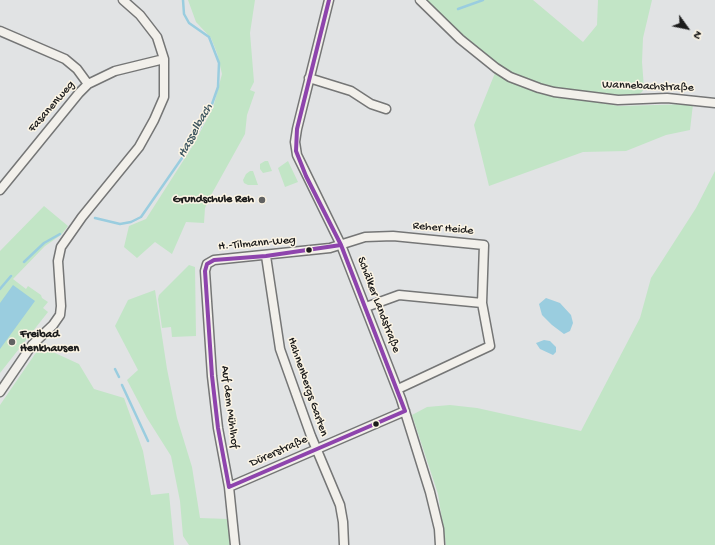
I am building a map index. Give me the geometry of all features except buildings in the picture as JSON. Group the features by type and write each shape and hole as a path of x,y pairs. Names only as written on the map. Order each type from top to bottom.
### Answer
{"street":[{"path":"0,392 32,345 53,325 60,315 62,306 57,269 60,250 82,217 135,152 147,134 164,97 164,59 157,37 140,15 123,0"},
{"name":"Schälker Landstraße","path":"329,0 296,129 296,151 306,176 341,245 398,389 440,529 440,545"},
{"name":"Wannebachstraße","path":"420,0 460,39 496,68 510,77 538,88 554,92 618,100 667,98 715,103"},
{"path":"0,31 65,59 77,69 88,84"},
{"name":"Fasanenweg","path":"0,190 88,84 115,71 164,59"},
{"path":"309,78 351,91 370,104 386,109"},
{"name":"Reher Heide","path":"341,245 365,237 393,236 484,245 482,304 490,346 398,389"},
{"name":"H.-Tilmann-Weg","path":"205,271 207,264 214,260 266,256 330,248 341,245"},
{"name":"Hahnenbergs Garten","path":"266,256 280,348 316,449 340,505 343,522 344,545"},
{"name":"Auf dem Mühlhof","path":"205,271 213,384 218,428 229,487 235,545"},
{"path":"366,306 399,295 482,304"},
{"name":"Dürerstraße","path":"229,487 405,411"}],"green space":[{"path":"188,0 255,0 250,33 254,82 250,90 255,92 247,115 245,134 210,197 205,208 204,223 186,222 172,254 155,242 137,258 124,247 129,226 146,219 192,147 213,108 222,74 217,53 211,38 196,22"},
{"path":"423,0 533,0 583,42 597,25 598,0 652,0 643,38 642,62 644,88 642,92 633,98 539,85 497,66 461,37"},
{"path":"495,73 538,92 619,106 693,104 690,130 666,135 626,151 583,152 489,186 474,125"},
{"path":"268,161 272,171 263,173 260,169 260,164"},
{"path":"288,161 298,182 285,187 278,168"},
{"path":"253,171 258,185 248,185 244,183 243,180 246,174"},
{"path":"715,171 715,545 446,545 438,494 412,415 427,407 450,405 477,408 581,431 640,318 651,278 696,208"},
{"path":"44,206 68,226 61,235 45,246 13,279 26,289 28,286 41,295 42,298 48,302 43,308 48,312 0,373 0,251"},
{"path":"189,265 195,267 196,336 172,337 171,327 162,328 158,299 159,295"},
{"path":"155,290 167,369 177,418 192,467 200,518 228,519 230,545 189,545 183,536 180,501 171,456 147,418 127,380 138,370 115,326 128,300"},
{"path":"42,347 79,364 94,389 124,398 143,451 151,495 169,493 174,545 0,545 0,405 35,354"}],"water":[{"path":"13,285 35,301 0,349 0,303"},
{"path":"546,298 560,303 571,315 573,323 570,331 564,334 542,315 539,304"},
{"path":"544,340 550,341 556,347 556,352 553,355 540,349 536,343"}],"waterway":[{"name":"Hasselbach","path":"95,218 120,224 131,222 141,217 191,145 211,107 218,87 219,63 209,37 189,23 184,14 183,0"},
{"path":"458,9 483,0"},
{"name":"Hasselbach","path":"24,262 44,243 60,234"},
{"name":"Hasselbach","path":"0,289 11,276"},
{"path":"115,369 119,377"},
{"path":"122,385 148,441"}],"transit line":[{"path":"329,0 297,129 296,151 306,176 341,245 405,411"},
{"path":"229,487 218,428 212,376 205,271 207,264 214,260 266,256 341,245"},
{"path":"229,487 405,411"}],"place":[{"name":"Grundschule Reh","path":"262,200"},
{"name":"Freibad Henkhausen","path":"12,342"}]}
